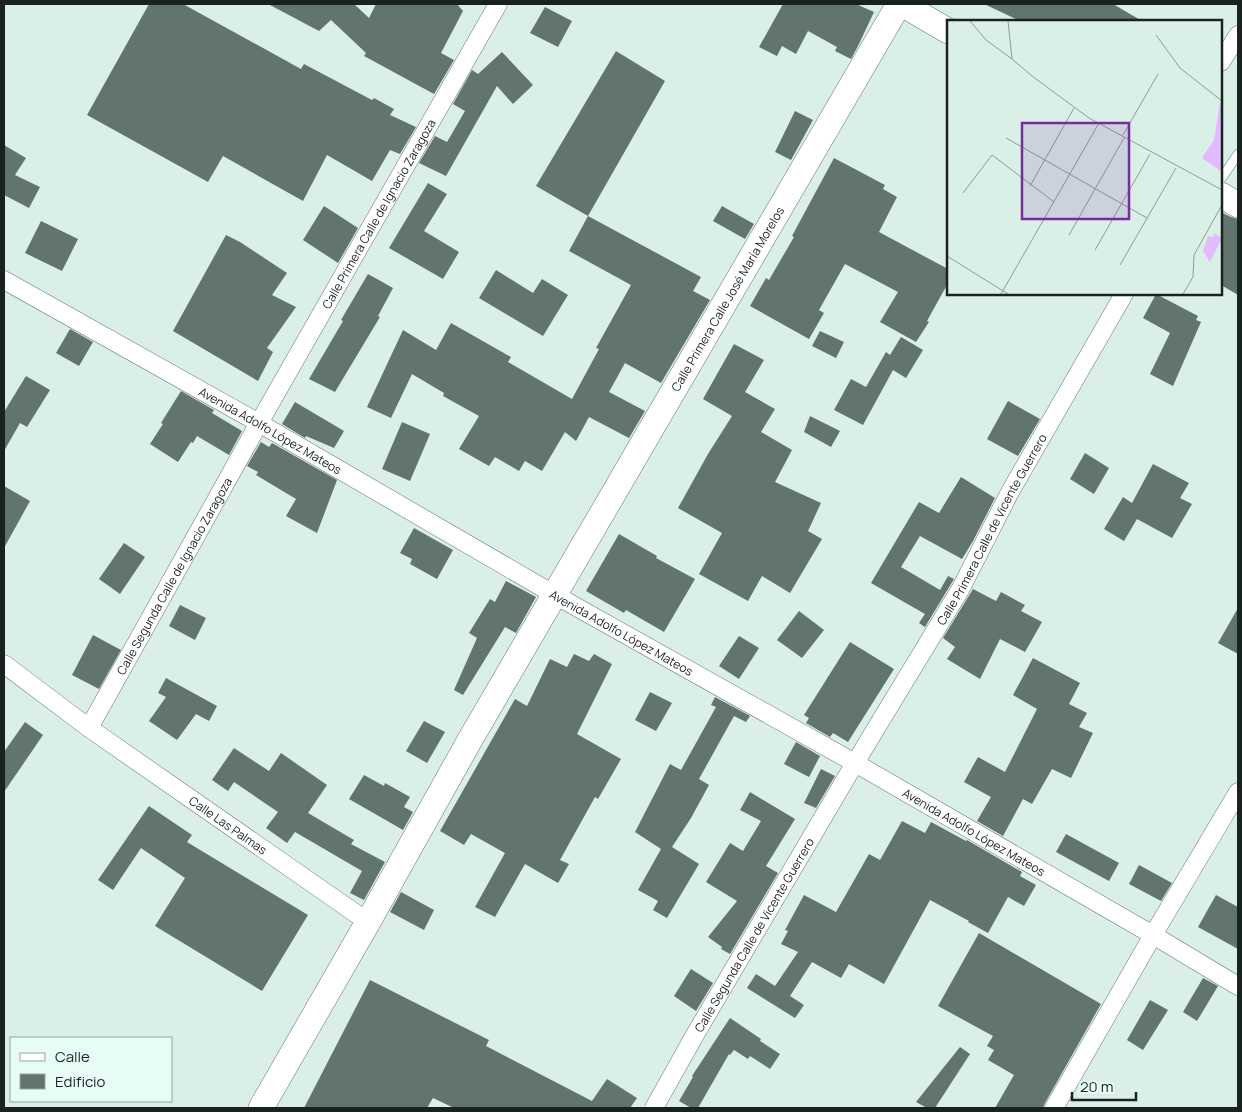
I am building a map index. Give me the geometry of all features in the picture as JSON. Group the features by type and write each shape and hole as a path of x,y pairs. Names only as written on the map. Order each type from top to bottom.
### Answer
{"street":[{"name":"Calle Primera Calle de Ignacio Zaragoza","path":"259,424 498,4"},
{"path":"900,4 947,30"},
{"name":"Calle Primera Calle José María Morelos","path":"261,1108 471,738 900,4"},
{"path":"1222,60 1238,35"},
{"path":"1222,195 1238,205"},
{"name":"Avenida Adolfo López Mateos","path":"4,280 259,424 555,595 855,763 1238,986"},
{"name":"Calle Primera Calle de Vicente Guerrero","path":"855,763 960,590 1010,492 1123,295"},
{"name":"Calle Segunda Calle de Ignacio Zaragoza","path":"89,728 259,424"},
{"name":"Calle Las Palmas","path":"4,664 89,728 368,922"},
{"name":"Calle Segunda Calle de Vicente Guerrero","path":"654,1108 855,763"},
{"path":"1054,1108 1238,792"}],"lane":[{"path":"1222,178 1238,154"}],"building":[{"path":"149,4 183,4 301,69 304,64 372,100 374,98 394,109 390,115 416,127 400,154 390,150 372,181 327,155 303,201 223,156 208,182 87,115"},
{"path":"268,4 354,4 369,18 376,4 457,4 463,11 441,53 454,60 434,94 364,56 366,53 331,20 319,31"},
{"path":"783,4 856,4 874,12 851,59 835,51 837,47 808,31 796,54 782,46 777,56 759,47"},
{"path":"984,4 1113,4 1140,20 1018,20"},
{"path":"545,7 572,21 558,47 530,33"},
{"path":"616,51 665,81 588,216 536,186"},
{"path":"502,52 533,85 513,104 497,86 446,176 419,163 435,136 447,142 465,111 453,104 472,70 478,74"},
{"path":"795,111 813,120 791,160 775,152"},
{"path":"4,145 26,158 15,175 40,187 29,208 4,195"},
{"path":"834,158 885,185 883,189 897,197 879,232 947,268 947,285 927,321 929,322 916,342 880,322 898,292 845,264 819,310 824,313 809,339 750,306 766,278 769,280 794,237 792,236"},
{"path":"428,183 447,194 424,231 459,252 443,279 389,248"},
{"path":"324,206 358,228 338,263 303,240"},
{"path":"722,206 754,224 745,239 713,221"},
{"path":"1222,212 1238,219 1238,295 1222,286"},
{"path":"588,216 701,277 693,291 710,300 661,383 625,363 609,392 645,411 629,438 589,417 576,441 565,432 542,471 525,461 519,471 495,457 489,466 459,449 479,416 443,396 444,393 412,374 391,418 367,407 403,330 436,350 451,323 511,357 508,362 572,399 599,349 596,348 631,285 569,251"},
{"path":"41,221 78,239 62,271 25,253"},
{"path":"226,235 287,273 272,295 296,307 267,348 273,352 258,381 173,331"},
{"path":"496,270 533,293 542,279 568,295 543,336 479,298"},
{"path":"368,274 393,288 378,316 380,317 335,392 309,379"},
{"path":"1155,295 1158,295 1198,316 1196,320 1201,322 1173,386 1150,374 1170,333 1143,318"},
{"path":"70,329 93,342 79,366 56,353"},
{"path":"820,331 844,342 836,358 812,346"},
{"path":"901,337 923,350 906,378 893,370 863,425 834,410 851,379 866,387 886,352 890,355"},
{"path":"734,344 764,360 745,392 775,409 761,432 792,450 775,482 821,503 808,531 822,539 790,593 762,576 748,601 699,574 722,533 678,508 732,416 703,399"},
{"path":"26,376 50,390 27,427 20,423 4,451 4,412"},
{"path":"181,391 214,410 212,413 242,431 229,455 197,436 178,462 150,444"},
{"path":"1008,401 1040,419 1018,456 987,439"},
{"path":"295,402 344,431 334,448 306,436 305,438 282,424"},
{"path":"810,416 840,431 831,447 804,432"},
{"path":"402,422 430,434 410,481 382,469"},
{"path":"261,442 269,447 272,443 337,480 317,533 286,516 296,499 256,475 258,472 247,466"},
{"path":"1085,453 1109,468 1094,494 1070,479"},
{"path":"1153,464 1189,483 1180,498 1192,504 1172,538 1137,519 1124,541 1104,529 1123,497 1132,503"},
{"path":"961,477 995,498 962,559 920,536 901,567 940,590 948,576 954,579 925,627 919,623 925,614 871,583 919,502 939,513"},
{"path":"4,486 30,501 4,548"},
{"path":"414,528 453,550 437,579 410,564 412,559 400,553"},
{"path":"619,534 657,556 656,558 695,579 664,632 626,610 624,613 586,591"},
{"path":"124,543 145,557 120,594 99,579"},
{"path":"506,581 536,597 516,633 505,627 463,695 454,690 477,638 469,633 490,599 495,602"},
{"path":"973,589 996,601 1001,592 1025,605 1021,611 1042,622 1025,652 1000,639 980,679 947,659 955,647 943,638"},
{"path":"180,605 206,618 195,640 169,626"},
{"path":"1238,608 1238,654 1218,643"},
{"path":"799,611 824,630 802,658 777,640"},
{"path":"93,635 121,650 99,689 72,675"},
{"path":"739,636 759,648 739,679 719,666"},
{"path":"850,642 894,669 848,742 833,733 830,737 806,723 809,718 804,715"},
{"path":"574,654 589,661 594,654 612,664 577,734 621,759 598,799 595,797 560,860 569,864 558,883 525,864 495,917 475,907 505,853 471,834 464,845 440,831 515,699 527,706 550,659 567,667"},
{"path":"1033,658 1080,683 1069,704 1087,713 1079,727 1093,733 1071,778 1052,769 1032,804 1023,799 1003,836 977,821 991,797 964,782 978,757 1005,772 1037,709 1013,695"},
{"path":"166,678 217,706 209,721 196,714 177,740 149,721 166,697 158,693"},
{"path":"650,692 672,703 656,731 635,720"},
{"path":"715,697 750,716 746,722 734,716 699,779 709,785 672,847 699,864 667,918 653,910 658,901 638,890 661,849 635,832 670,764 681,770 716,707 711,705"},
{"path":"424,721 445,732 427,763 406,751"},
{"path":"25,722 43,735 4,792 4,752"},
{"path":"796,742 820,756 809,777 784,764"},
{"path":"234,748 269,771 281,753 327,785 308,813 354,840 351,844 385,862 364,900 350,893 362,871 295,832 287,843 266,828 278,812 234,782 228,791 212,780"},
{"path":"821,769 835,776 816,808 804,803"},
{"path":"364,775 384,786 385,783 410,797 404,807 413,812 403,830 349,799"},
{"path":"750,792 795,819 766,866 778,873 730,954 721,949 722,947 708,937 737,901 706,882 730,843 743,851 761,821 740,810"},
{"path":"149,806 192,835 187,842 308,915 262,991 155,926 185,878 141,848 113,890 98,880"},
{"path":"902,821 925,833 931,822 967,840 1022,872 1020,876 1036,885 1024,906 1008,897 988,933 930,900 884,984 849,964 841,978 812,962 790,996 804,1005 795,1018 747,988 756,974 775,986 798,952 781,944 788,931 785,930 804,895 836,912 869,854 880,860"},
{"path":"1066,834 1119,863 1109,881 1056,852"},
{"path":"1139,865 1172,883 1161,901 1129,884"},
{"path":"401,892 434,910 424,930 390,912"},
{"path":"1216,895 1238,907 1238,949 1198,927"},
{"path":"979,933 1101,1004 1043,1108 995,1108 1014,1075 988,1060 994,1050 987,1046 993,1036 938,1006"},
{"path":"691,969 713,983 696,1011 674,996"},
{"path":"1203,978 1218,986 1197,1021 1183,1012"},
{"path":"370,980 489,1040 486,1046 592,1101 607,1079 637,1098 630,1108 454,1108 433,1098 427,1108 304,1108"},
{"path":"1150,1000 1168,1010 1143,1050 1127,1040"},
{"path":"730,1018 780,1054 770,1069 750,1056 748,1059 734,1050 729,1054 698,1108 691,1108 679,1101 692,1076"},
{"path":"960,1047 970,1054 935,1108 927,1108 916,1102"}]}
